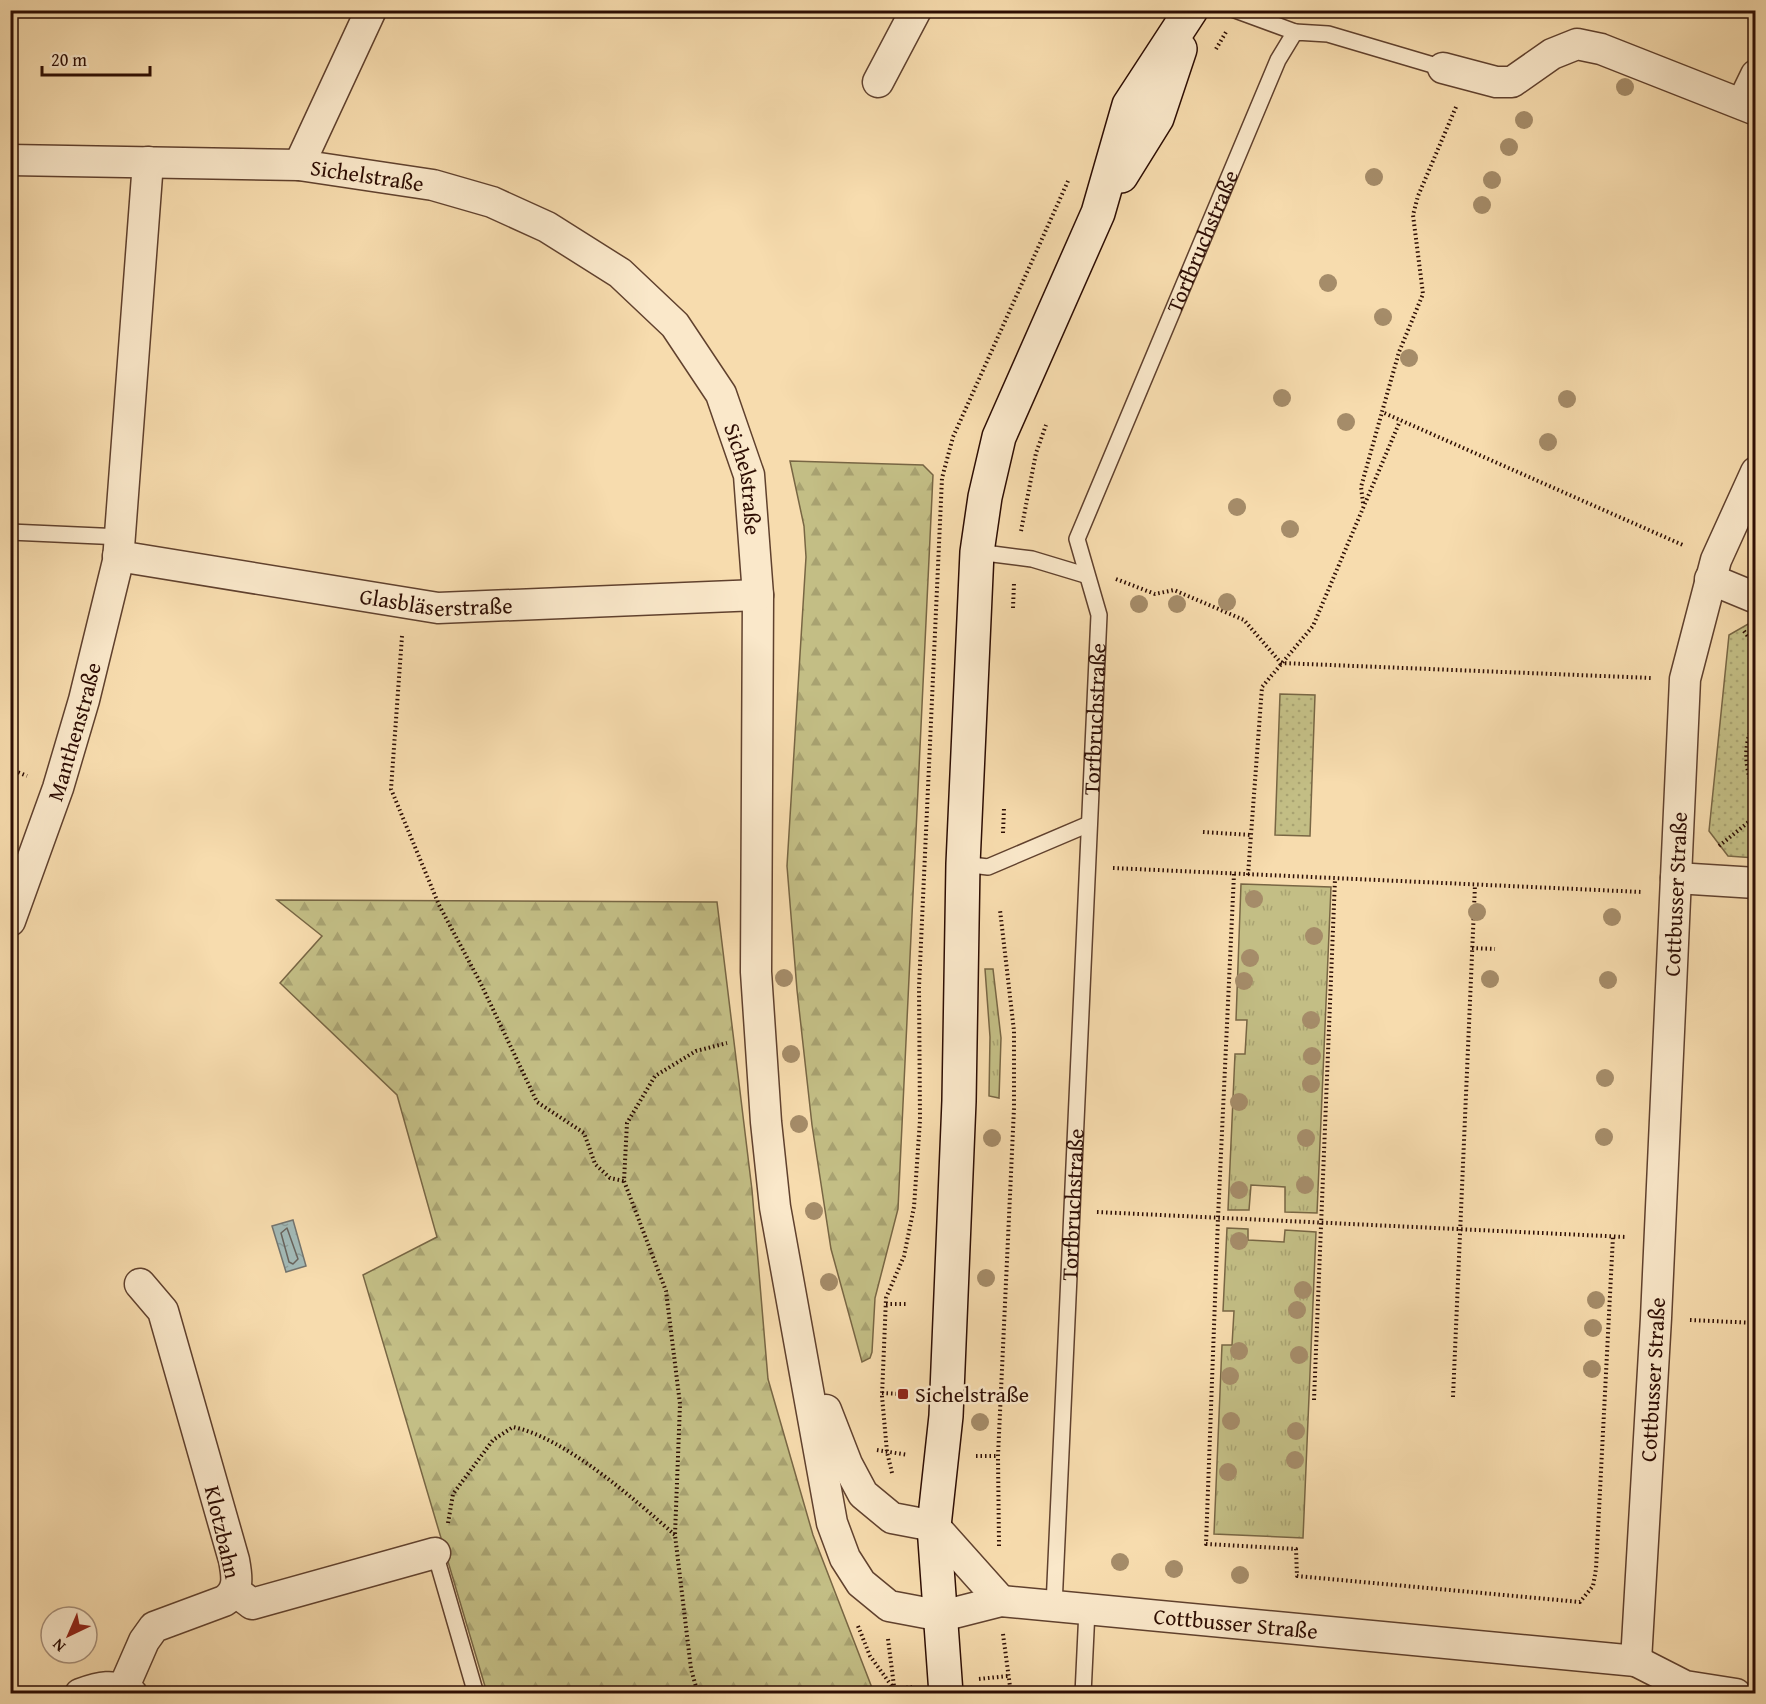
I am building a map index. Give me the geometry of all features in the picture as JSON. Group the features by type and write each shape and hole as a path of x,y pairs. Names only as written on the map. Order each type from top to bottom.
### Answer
{"main road":[{"path":"946,1694 934,1526 946,1416 959,1101 963,864 977,552 985,497 999,437 1098,213 1130,105 1192,10"}],"street":[{"path":"299,165 371,10"},
{"path":"878,82 916,10"},
{"path":"1456,72 1496,82 1512,82 1552,54 1577,44 1601,49 1749,107 1755,75"},
{"name":"Sichelstraße","path":"10,160 299,165 432,185 492,202 547,227 620,273 675,325 721,394 749,475 758,595 756,972 775,1207 832,1523 845,1558 861,1583 889,1606 942,1616"},
{"name":"Manthenstraße","path":"10,921 58,788 74,733 120,546 148,162"},
{"name":"Cottbusser Straße","path":"942,1616 1001,1601 1636,1660 1656,1318 1685,679 1713,569 1755,472"},
{"name":"Glasbläserstraße","path":"120,546 438,608 758,595"},
{"path":"1713,569 1755,598"},
{"path":"1676,886 1755,883"},
{"name":"Klotzbahn","path":"80,1694 99,1687 128,1691 144,1641 154,1627 224,1601 235,1591 234,1560 163,1311 140,1284"},
{"name":"Sichelstraße","path":"803,1355 847,1464 863,1494 892,1518 934,1526"},
{"path":"934,1526 1001,1601"},
{"path":"235,1591 252,1604 435,1553"},
{"path":"1636,1660 1686,1686 1736,1694"}],"lane":[{"path":"1235,10 1294,32 1328,34 1456,72"},
{"name":"Torfbruchstraße","path":"1054,1606 1099,615 1085,574 1077,539 1274,70 1294,32"},
{"path":"10,532 120,546"},
{"path":"977,552 1032,559 1085,574"},
{"path":"963,864 988,867 1089,824"},
{"path":"435,1553 476,1694"},
{"path":"1083,1694 1087,1610"}],"path":[{"path":"1363,504 1361,487 1399,352 1423,294 1413,215 1456,72"},
{"path":"1382,412 1713,569"},
{"path":"1248,874 1262,687 1313,626 1400,421"},
{"path":"1085,574 1117,579 1155,594 1174,590 1244,620 1281,663 1685,679"},
{"path":"402,626 390,789 439,905 480,982 537,1102 584,1132 595,1164 610,1178 624,1181"},
{"path":"1755,721 1745,752 1747,777 1755,795"},
{"path":"1203,832 1251,835"},
{"path":"1086,867 1475,885 1676,886"},
{"path":"1234,874 1206,1544 1296,1549 1297,1576 1580,1602 1588,1594 1596,1569 1613,1236"},
{"path":"1314,1400 1335,879"},
{"path":"1453,1397 1475,885"},
{"path":"1472,948 1495,949"},
{"path":"698,1694 691,1669 675,1535 680,1404 666,1291 624,1181 627,1124 655,1076 696,1051 760,1035"},
{"path":"1072,1211 1659,1239"},
{"path":"886,1304 906,1304"},
{"path":"1656,1318 1755,1323"},
{"path":"882,1392 903,1394"},
{"path":"435,1553 447,1535 453,1494 493,1440 513,1427 532,1431 615,1482 675,1535"},
{"path":"887,1452 912,1455"},
{"path":"971,1456 998,1456"},
{"path":"858,1625 870,1656 894,1691"},
{"path":"888,1636 894,1691"},
{"path":"1003,1642 1011,1694"},
{"path":"983,1679 1008,1676"},
{"path":"894,1691 912,1687"}],"green space":[{"path":"790,461 923,465 933,475 898,1209 875,1298 872,1352 870,1358 862,1362 831,1249 812,1125 797,990 787,866 806,557 804,526"},
{"path":"1755,620 1755,858 1728,856 1709,831 1729,635"},
{"path":"1280,694 1315,695 1310,836 1275,835"},
{"path":"1241,884 1331,887 1317,1213 1285,1212 1285,1187 1251,1185 1249,1210 1228,1210 1235,1054 1245,1054 1247,1020 1236,1020"},
{"path":"277,900 717,902 752,1190 768,1379 813,1535 874,1693 487,1693 363,1275 437,1237 397,1095 280,983 322,936"},
{"path":"985,969 993,969 1001,1038 999,1098 989,1096 990,1037"},
{"path":"1227,1228 1248,1229 1248,1240 1284,1242 1285,1230 1316,1232 1303,1538 1214,1534 1222,1345 1232,1345 1234,1311 1223,1311"}],"water":[{"path":"293,1220 306,1266 286,1272 272,1226"}],"place":[{"name":"Sichelstraße","path":"903,1394"}]}
